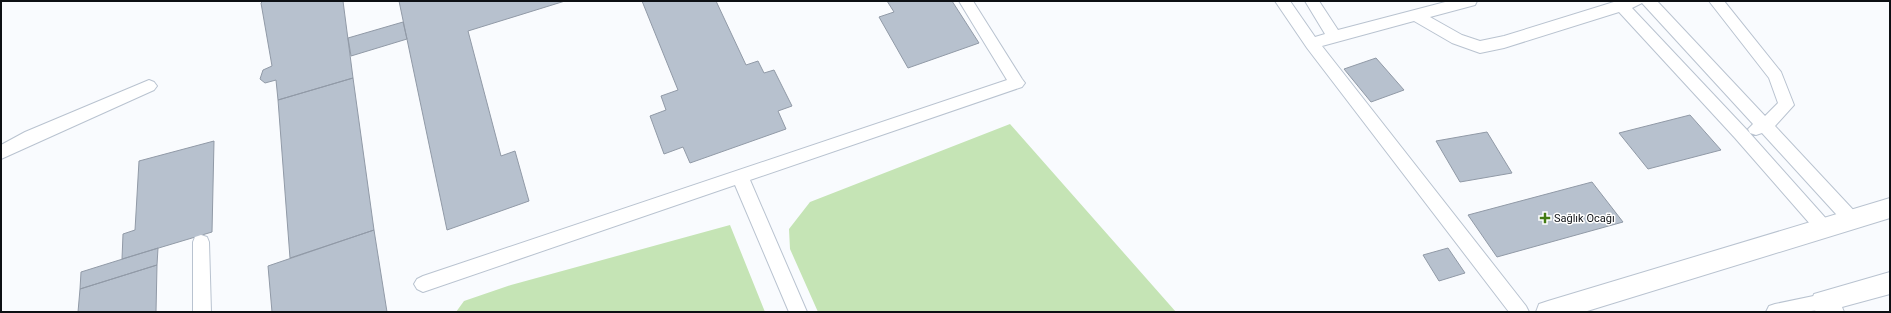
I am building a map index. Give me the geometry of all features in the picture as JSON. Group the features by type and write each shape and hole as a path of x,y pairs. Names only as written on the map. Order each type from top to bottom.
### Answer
{"street":[{"path":"1548,312 1890,208"},
{"path":"1828,307 1890,283"}],"lane":[{"path":"423,284 1017,83 966,1"},
{"path":"1282,1 1312,44 1520,312"},
{"path":"1312,1 1334,36"},
{"path":"1312,44 1334,36 1470,1"},
{"path":"1416,15 1457,39 1480,47 1504,42 1636,1"},
{"path":"1648,1 1852,220"},
{"path":"1716,1 1776,76 1786,105 1765,126 1741,134"},
{"path":"1621,5 1741,134 1824,228"},
{"path":"1,152 31,137 149,86"},
{"path":"740,177 798,312"},
{"path":"201,242 202,312"},
{"path":"1775,312 1828,307"}],"green space":[{"path":"1010,124 1176,312 818,312 790,249 789,229 810,202"},
{"path":"730,225 765,312 456,312 464,301 511,285"}],"building":[{"path":"263,1 343,1 353,78 278,100 276,80 265,83 260,79 263,70 272,66 261,3"},
{"path":"399,1 565,1 468,31 501,156 515,151 529,201 447,230"},
{"path":"642,1 716,1 746,65 758,61 764,73 774,70 792,106 778,111 786,129 690,163 683,147 664,154 650,116 666,110 661,96 678,90"},
{"path":"887,1 952,1 979,43 908,68 879,17 894,12"},
{"path":"403,22 407,39 351,56 348,38"},
{"path":"1376,58 1404,90 1371,102 1344,69"},
{"path":"353,78 374,230 290,258 278,100"},
{"path":"1690,115 1721,150 1648,169 1619,133"},
{"path":"1487,132 1512,173 1460,182 1436,141"},
{"path":"214,141 212,232 122,259 123,234 135,230 139,161"},
{"name":"Sağlık Ocağı","path":"1592,182 1623,222 1497,257 1468,215"},
{"path":"374,230 387,312 272,312 268,266"},
{"path":"158,248 157,265 80,289 81,272"},
{"path":"1448,248 1465,273 1439,281 1423,255"},
{"path":"157,265 156,312 78,312 80,289"}],"place":[{"name":"Sağlık Ocağı","path":"1545,218"}]}
